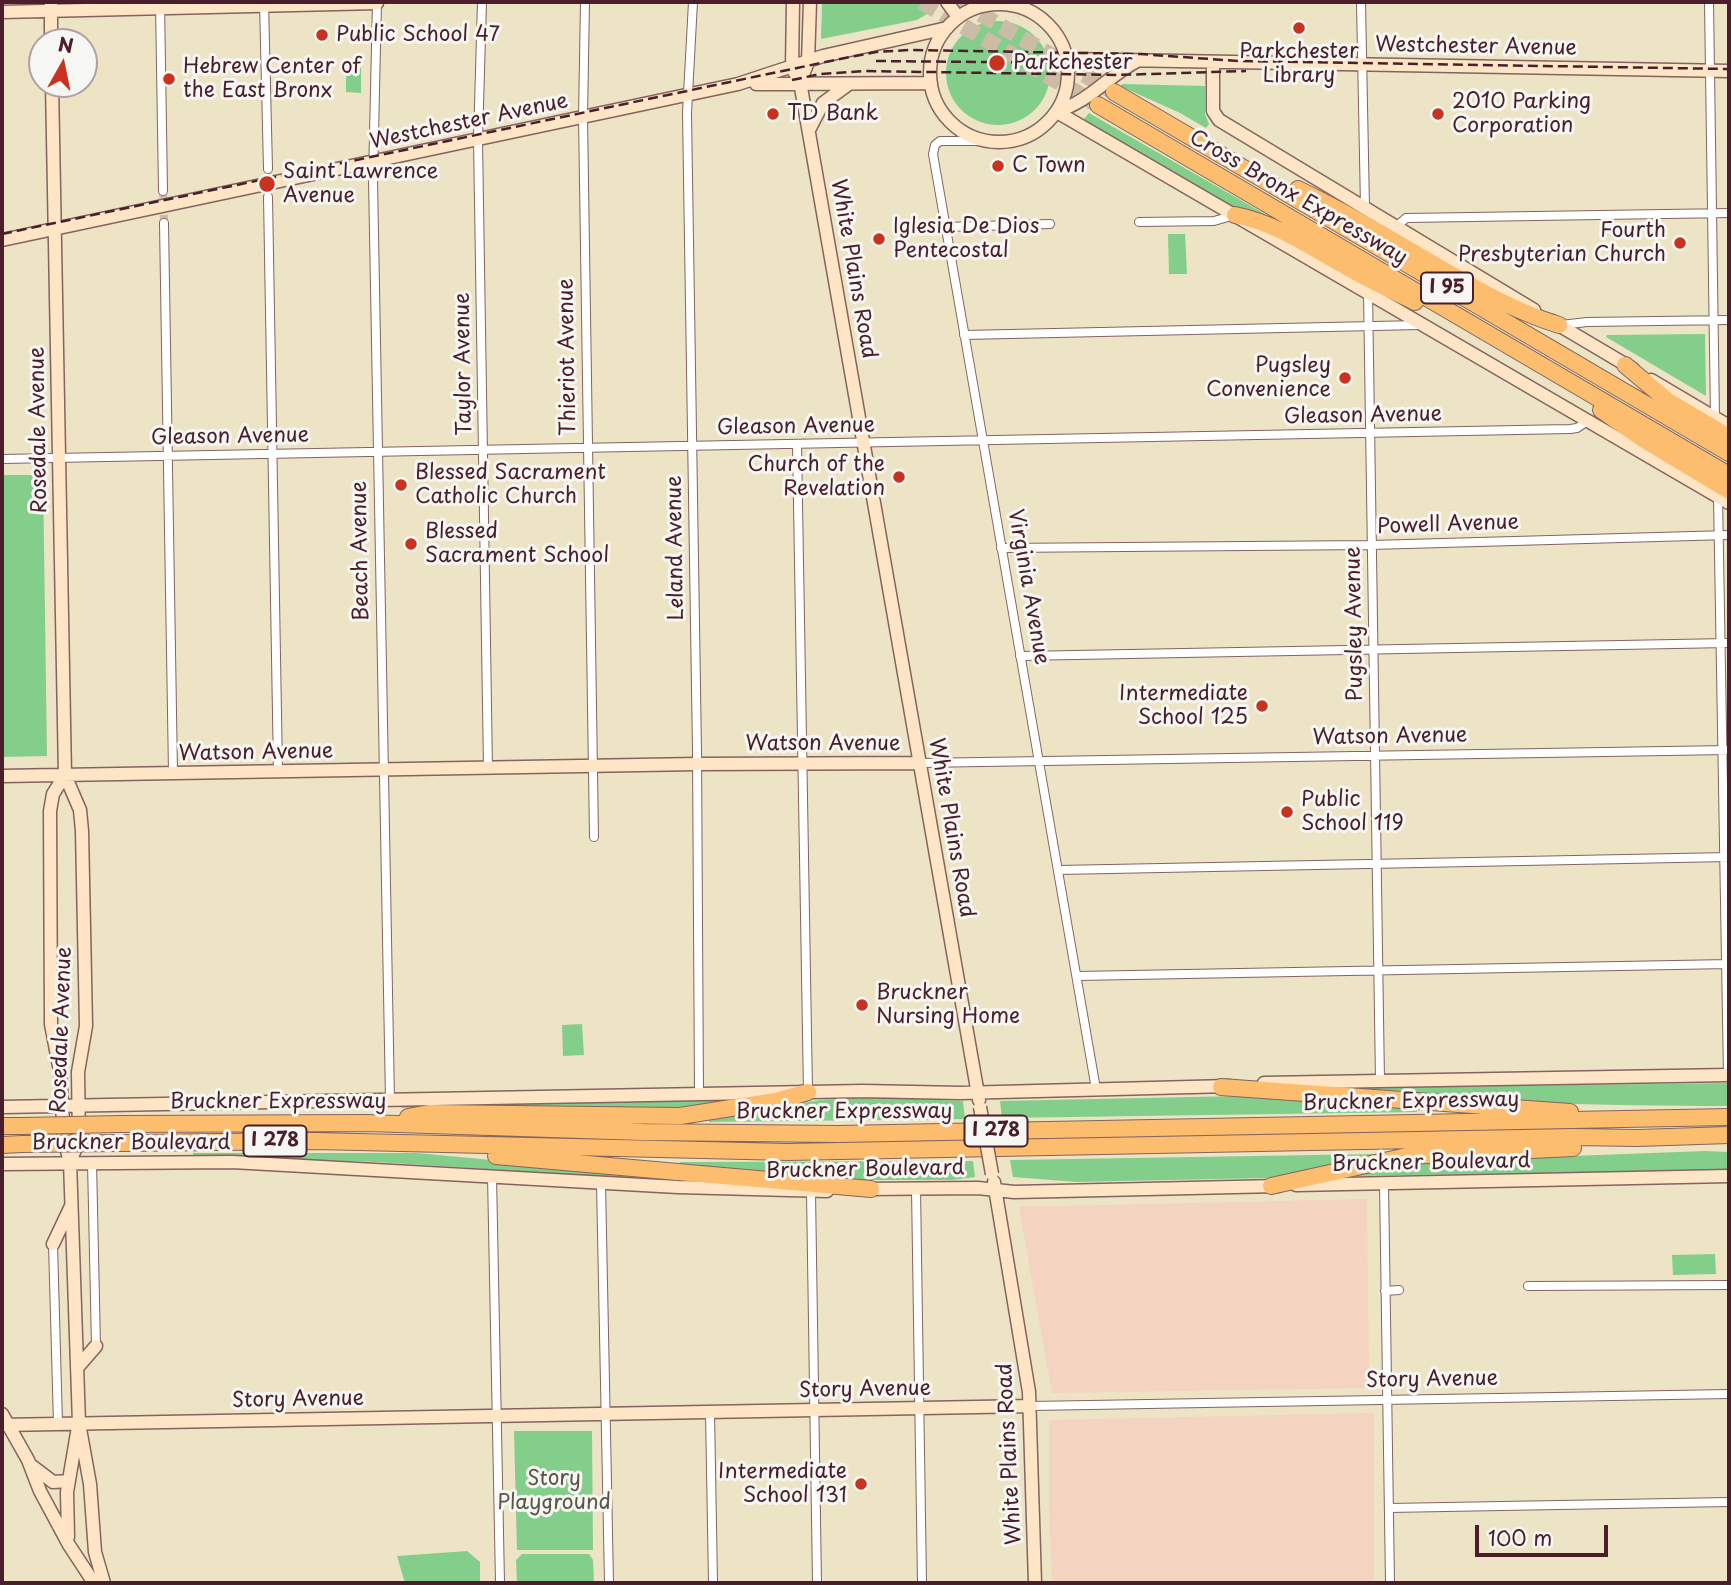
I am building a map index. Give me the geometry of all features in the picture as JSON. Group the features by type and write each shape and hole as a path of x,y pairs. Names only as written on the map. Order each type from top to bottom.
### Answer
{"highway":[{"name":"Cross Bronx Expressway","path":"1114,92 1729,453"},
{"name":"Cross Bronx Expressway","path":"1098,105 1729,475"},
{"path":"1166,122 1338,209 1502,303 1559,325"},
{"path":"1236,215 1277,228 1371,280 1495,337"},
{"path":"1625,365 1668,401 1729,438"},
{"path":"1550,370 1725,497"},
{"path":"1221,1087 1545,1109 1624,1119"},
{"path":"367,1123 429,1113 680,1116 776,1101 808,1092"},
{"name":"Bruckner Expressway","path":"2,1126 367,1123 790,1134 1729,1117"},
{"name":"Bruckner Expressway","path":"2,1144 269,1141 788,1152 1729,1135"},
{"path":"1271,1186 1406,1156 1577,1148 1638,1138"},
{"path":"428,1144 491,1155 871,1189"}],"main road":[{"path":"2,12 51,5 377,2"},
{"path":"792,68 793,2"},
{"path":"800,82 808,62 810,2"},
{"path":"947,2 958,18"},
{"path":"1010,3 1032,7 1054,31 1067,59 1068,84 1057,112 1043,127 1027,137 1004,142 988,141 966,134 951,123 937,104 930,83 932,55 937,42 958,18 983,6 1010,3"},
{"path":"51,5 51,28"},
{"name":"Westchester Avenue","path":"2,240 690,95 738,84 841,51 947,28"},
{"name":"Westchester Avenue","path":"1067,59 1729,71"},
{"path":"1057,112 1082,101 1104,82 1137,61"},
{"path":"1213,63 1213,111 1217,118 1729,426"},
{"name":"White Plains Road","path":"792,68 800,82 1013,1289 1031,1406 1035,1583"},
{"name":"Westchester Avenue","path":"738,84 930,83"},
{"path":"808,130 823,103 849,84"},
{"name":"Rosedale Avenue","path":"52,98 65,775 75,793 82,831 86,1026 78,1072 79,1140 70,1162"},
{"path":"1057,112 1725,497"},
{"name":"Watson Avenue","path":"2,776 697,764 920,763"},
{"name":"Rosedale Avenue","path":"65,775 53,794 48,830 51,1024 60,1071 64,1140 70,1162 79,1423 93,1511 95,1552 104,1583"},
{"name":"Bruckner Boulevard","path":"2,1107 808,1092 978,1092 1729,1075"},
{"name":"Bruckner Boulevard","path":"2,1164 243,1162 811,1192 916,1188 978,1188 1014,1192 1729,1176"},
{"path":"53,1244 71,1206"},
{"path":"77,1368 96,1346"},
{"name":"Story Avenue","path":"4,1421 58,1424 1031,1406"},
{"path":"4,1421 38,1472 52,1482 68,1481"},
{"name":"Rosedale Avenue","path":"69,1545 66,1511 68,1481 79,1423"},
{"path":"28,1460 40,1491 69,1545 94,1583"}],"street":[{"name":"Beach Avenue","path":"377,2 373,162 390,1100"},
{"name":"Taylor Avenue","path":"482,2 478,140 488,768"},
{"name":"Thieriot Avenue","path":"585,2 583,117 594,837"},
{"name":"Leland Avenue","path":"693,2 687,113 699,1094"},
{"path":"1361,2 1364,208"},
{"path":"1709,2 1716,418"},
{"path":"264,3 268,169"},
{"path":"160,4 163,191"},
{"name":"Virginia Avenue","path":"988,141 943,140 934,145 933,154 1097,1089"},
{"path":"268,197 278,771"},
{"path":"1396,227 1406,218 1729,213"},
{"path":"1139,222 1214,220 1236,215"},
{"path":"164,223 173,773"},
{"path":"945,228 1050,224"},
{"name":"Pugsley Avenue","path":"1368,292 1380,1081"},
{"path":"1559,325 1587,322 1729,320"},
{"path":"964,335 1424,324"},
{"name":"Gleason Avenue","path":"2,458 1370,434 1570,429 1589,420"},
{"path":"797,444 808,1092"},
{"path":"1725,497 1718,535 1725,643 1729,1075"},
{"name":"Powell Avenue","path":"1001,548 1371,545 1729,535"},
{"path":"1020,656 1725,643"},
{"name":"Watson Avenue","path":"920,763 1726,750"},
{"path":"1058,870 1727,857"},
{"path":"1077,976 1728,964"},
{"path":"92,1162 96,1346"},
{"path":"492,1175 500,1583"},
{"path":"601,1183 609,1583"},
{"path":"1384,1183 1390,1583"},
{"path":"916,1188 922,1583"},
{"path":"811,1192 817,1583"},
{"path":"53,1244 58,1424"},
{"path":"1528,1286 1729,1285"},
{"path":"1385,1291 1399,1290"},
{"name":"Story Avenue","path":"1031,1406 1729,1394"},
{"path":"710,1412 713,1583"},
{"path":"1388,1508 1729,1502"}],"shaded area":[{"path":"1367,1199 1369,1388 1052,1393 1019,1207"},
{"path":"1374,1413 1374,1583 1052,1583 1049,1420"}],"green space":[{"path":"822,2 933,2 937,8 917,20 821,39"},
{"path":"998,21 1018,25 1035,36 1046,53 1050,73 1046,93 1035,110 1018,121 998,125 978,121 961,110 950,93 946,73 950,53 961,36 978,25"},
{"path":"346,68 361,68 361,93 346,92"},
{"path":"1120,86 1205,86 1205,114 1209,124 1206,128"},
{"path":"1089,113 1277,221 1226,204 1083,120"},
{"path":"1168,234 1185,234 1187,274 1169,274"},
{"path":"1705,334 1706,396 1606,337 1607,335"},
{"path":"2,475 43,475 47,756 2,757"},
{"path":"582,1024 584,1055 563,1056 562,1025"},
{"path":"1729,1083 1729,1106 1538,1103 1347,1088"},
{"path":"1240,1096 1417,1107 1417,1112 1002,1118 1000,1101"},
{"path":"864,1097 963,1101 965,1119 709,1122 709,1118 820,1100"},
{"path":"726,1099 726,1104 669,1113 401,1108 402,1105"},
{"path":"1729,1152 1729,1170 1347,1176 1412,1162"},
{"path":"193,1153 417,1153 724,1184 376,1162 193,1156"},
{"path":"1376,1154 1376,1157 1266,1178 1077,1182 1013,1177 1010,1160"},
{"path":"973,1161 975,1177 952,1180 813,1180 678,1166 680,1162"},
{"path":"1715,1254 1716,1274 1673,1275 1672,1255"},
{"name":"Story Playground","path":"514,1431 592,1431 593,1550 517,1550"},
{"path":"467,1551 480,1562 480,1583 405,1583 397,1556"},
{"path":"522,1554 589,1554 593,1560 594,1583 517,1583 516,1560"}],"tunnel":[{"path":"922,2 1098,105"},
{"path":"960,2 1114,92"},
{"path":"163,191 164,223"}],"railway":[{"path":"2,234 876,52 910,50 1140,54 1238,61 1729,69"},
{"path":"876,61 1089,63"},
{"path":"792,80 820,74 866,71 1117,75 1246,71"}],"place":[{"name":"Parkchester Library","path":"1299,28"},
{"name":"Public School 47","path":"322,35"},
{"name":"Parkchester","path":"997,63"},
{"name":"Hebrew Center of the East Bronx","path":"169,79"},
{"name":"TD Bank","path":"773,114"},
{"name":"2010 Parking Corporation","path":"1438,114"},
{"name":"C Town","path":"998,166"},
{"name":"Saint Lawrence Avenue","path":"267,184"},
{"name":"Iglesia De Dios Pentecostal","path":"879,239"},
{"name":"Fourth Presbyterian Church","path":"1680,243"},
{"name":"Pugsley Convenience","path":"1345,378"},
{"name":"Church of the Revelation","path":"899,477"},
{"name":"Blessed Sacrament Catholic Church","path":"401,485"},
{"name":"Blessed Sacrament School","path":"411,544"},
{"name":"Intermediate School 125","path":"1262,706"},
{"name":"Public School 119","path":"1287,812"},
{"name":"Bruckner Nursing Home","path":"862,1005"},
{"name":"Intermediate School 131","path":"861,1484"}]}
